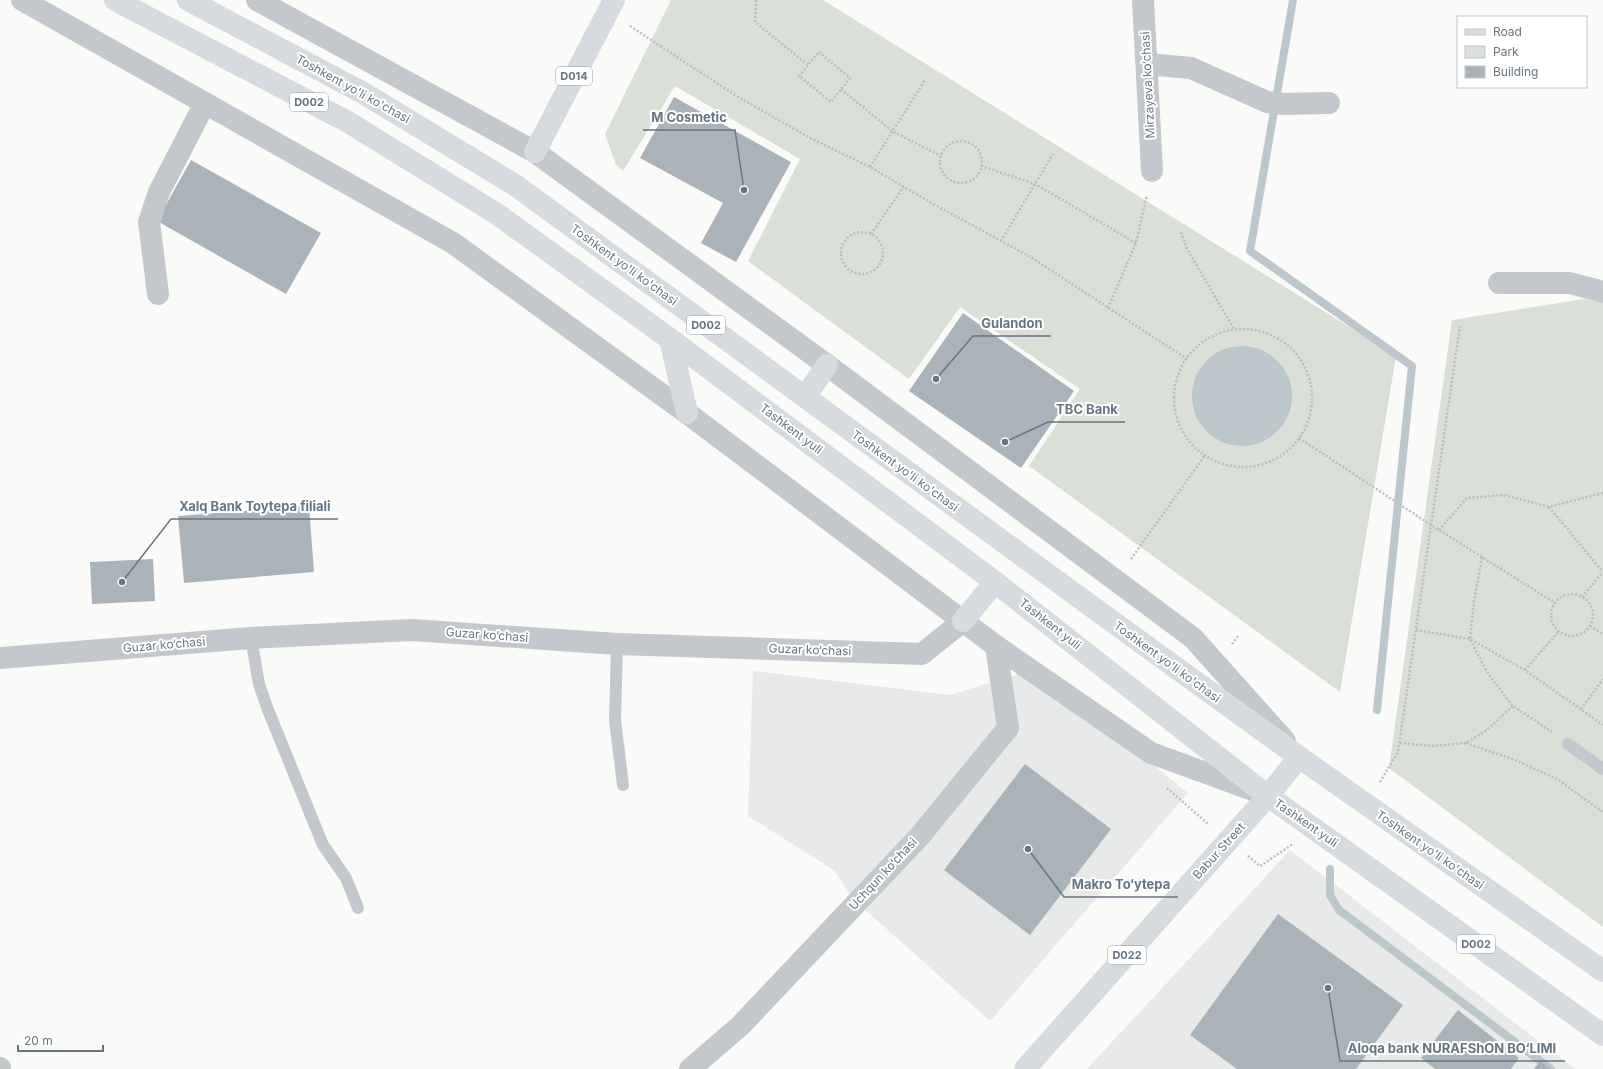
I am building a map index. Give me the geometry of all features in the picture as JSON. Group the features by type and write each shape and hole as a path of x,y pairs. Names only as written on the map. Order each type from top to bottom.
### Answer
{"main road":[{"name":"D002","path":"116,0 361,131 497,214 670,339"},
{"name":"Toshkent yo'li ko'chasi","path":"188,0 365,94 515,185 1299,757 1603,971"},
{"name":"D014","path":"535,152 611,6"},
{"path":"670,339 687,413"},
{"name":"Tashkent yuli","path":"670,339 995,582 1268,796 1603,1035"},
{"path":"805,397 827,365"},
{"path":"963,621 995,582"},
{"name":"Babur Street","path":"1025,1069 1268,796 1299,757"}],"street":[{"path":"22,0 453,243 687,413 996,646 1151,753 1268,796"},
{"path":"257,0 535,152 827,365 1193,638 1299,757"},
{"name":"Mirzayeva ko‘chasi","path":"1143,0 1152,171"},
{"path":"1147,64 1191,68 1267,102 1283,104 1328,103"},
{"path":"158,294 149,222 159,192 205,103"},
{"path":"1500,283 1570,283 1603,292"},
{"name":"Guzar ko‘chasi","path":"0,658 251,638 412,630 617,644 922,654 963,621"},
{"name":"Uchqun ko‘chasi","path":"690,1069 740,1026 919,837 1008,728 996,646"}],"lane":[{"path":"251,638 259,684 268,710 323,845 346,878 358,908"},
{"path":"617,644 616,720 623,785"},
{"path":"1568,744 1603,769"}],"path":[{"path":"756,0 755,22 808,65"},
{"path":"611,6 734,95 812,139 870,167 935,205 1030,256 1187,359"},
{"path":"819,52 850,78 830,102 799,76 808,65 819,52"},
{"path":"870,167 925,80"},
{"path":"841,89 892,131 941,156"},
{"path":"955,142 969,143 975,147 979,153 982,160 981,166 979,173 974,178 962,183 955,182 949,180 941,169 941,156 944,150 955,142"},
{"path":"1001,241 1053,154"},
{"path":"981,166 1035,184 1136,243"},
{"path":"1108,308 1136,243 1152,171"},
{"path":"871,234 904,186"},
{"path":"864,232 871,234 881,243 883,249 883,257 880,263 870,272 864,273 851,270 846,266 842,253 846,240 857,233 864,232"},
{"path":"1181,232 1188,249 1234,329"},
{"path":"1366,805 1398,752 1400,743 1460,326"},
{"path":"1234,329 1257,330 1279,339 1296,353 1308,373 1312,396 1309,418 1299,438 1283,454 1263,464 1241,467 1218,463 1199,452 1184,435 1176,414 1174,391 1180,370 1193,351 1212,336 1234,329"},
{"path":"1299,438 1431,525 1555,603"},
{"path":"1131,559 1205,455"},
{"path":"1439,530 1467,498 1504,495 1549,507 1603,493"},
{"path":"1549,507 1603,572 1582,597"},
{"path":"1482,557 1474,601 1470,639 1488,674 1513,706 1568,744"},
{"path":"1573,594 1582,597 1593,612 1590,626 1580,634 1573,636 1566,635 1559,631 1552,622 1551,616 1555,603 1566,595 1573,594"},
{"path":"1590,626 1603,634"},
{"path":"1416,630 1470,639 1524,670 1603,725"},
{"path":"1524,670 1559,631"},
{"path":"1581,709 1603,679"},
{"path":"1466,743 1487,730 1513,706"},
{"path":"1400,743 1432,746 1466,743 1515,760 1557,779 1603,812"}],"shaded area":[{"path":"1242,346 1261,350 1277,361 1288,377 1292,396 1288,415 1277,431 1261,442 1242,446 1223,442 1207,431 1196,415 1192,396 1196,377 1207,361 1223,350"},
{"path":"1035,669 1188,793 990,1021 853,899 835,871 748,816 753,671 950,695"},
{"path":"1290,850 1575,1069 1087,1069"}],"green space":[{"path":"671,0 823,0 1396,356 1340,692 1029,466 1080,389 960,307 909,379 748,261 800,159 675,86 623,171 616,165 605,134"},
{"path":"1584,299 1603,303 1603,927 1389,768 1452,320"}],"building":[{"path":"674,97 791,162 736,262 701,243 723,203 640,158"},
{"path":"191,160 321,233 286,294 157,221"},
{"path":"963,313 1074,391 1021,468 909,391"},
{"path":"309,506 314,572 184,583 178,516"},
{"path":"153,559 155,601 92,604 90,562"},
{"path":"1025,764 1111,829 1030,935 944,870"},
{"path":"1278,914 1403,1005 1356,1069 1237,1069 1190,1035"},
{"path":"1458,1010 1519,1058 1511,1069 1435,1069 1421,1058"},
{"path":"1540,1061 1551,1069 1534,1069"}],"waterway":[{"path":"1293,0 1250,251 1412,366 1377,710"},
{"path":"1330,869 1330,895 1339,910 1551,1069"}],"place":[{"name":"M Cosmetic","path":"744,190"},
{"name":"Gulandon","path":"936,379"},
{"name":"TBC Bank","path":"1005,442"},
{"name":"Xalq Bank Toytepa filiali","path":"122,582"},
{"name":"Makro To‘ytepa","path":"1028,849"},
{"name":"Aloqa bank NURAFShON BO‘LIMI","path":"1328,988"}]}
